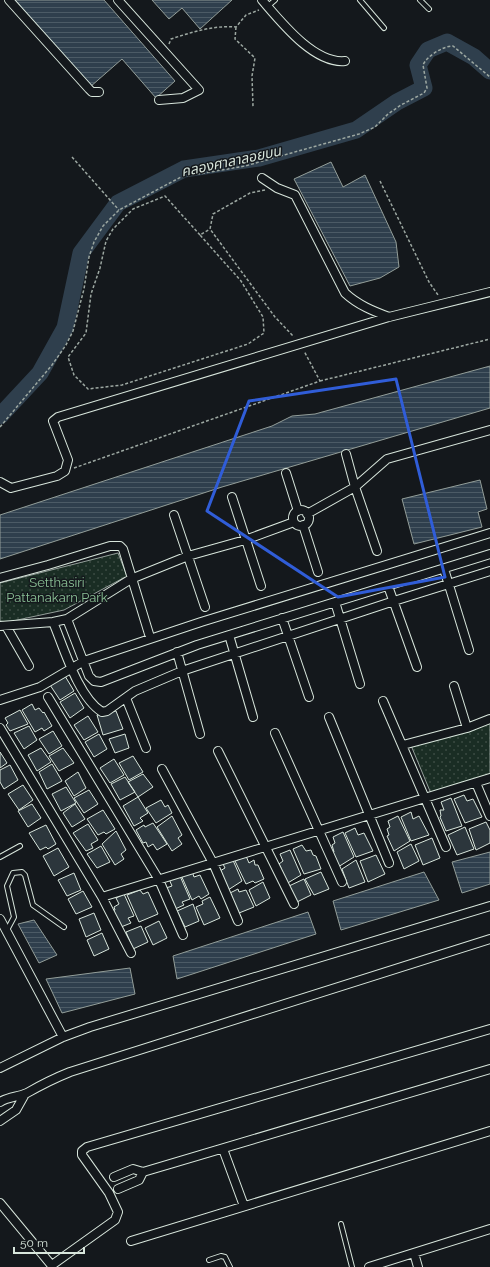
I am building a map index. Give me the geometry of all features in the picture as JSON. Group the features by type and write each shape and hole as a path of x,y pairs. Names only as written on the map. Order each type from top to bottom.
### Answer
{"street":[{"path":"9,0 88,89 92,92 99,92"},
{"path":"118,0 199,90 183,98 159,100"},
{"path":"265,3 305,44 319,55 336,62 345,61"},
{"path":"262,178 277,188 295,195 345,293 351,300 365,308 389,317"},
{"path":"0,482 11,488 57,476 66,471 68,460 53,421 58,417 389,317 490,292"},
{"path":"307,514 355,487 387,459 490,430"},
{"path":"346,454 355,487 377,551"},
{"path":"286,472 298,511"},
{"path":"232,497 261,586"},
{"path":"294,522 293,515 301,510 307,514 308,520 303,525"},
{"path":"174,515 205,607"},
{"path":"29,666 3,626 53,622 67,619 131,579 188,556 245,540 294,522 303,525"},
{"path":"303,525 318,572"},
{"path":"0,700 40,687 84,661 201,622 490,533"},
{"path":"0,578 115,545 120,546 123,549 149,634"},
{"path":"67,619 89,676 94,681 102,682 177,652 490,554"},
{"path":"444,569 450,584 469,650"},
{"path":"53,622 71,670 89,701 102,712 107,711 154,681 288,635 490,571"},
{"path":"388,586 417,667"},
{"path":"335,602 360,684"},
{"path":"282,618 309,698"},
{"path":"229,635 253,717"},
{"path":"177,652 200,734"},
{"path":"454,686 467,728"},
{"path":"48,697 159,880 183,935"},
{"path":"126,698 146,748"},
{"path":"383,701 446,847"},
{"path":"329,717 389,863"},
{"path":"403,745 467,728 490,719"},
{"path":"0,728 102,897 132,953"},
{"path":"274,733 342,882"},
{"path":"218,751 294,904"},
{"path":"162,769 213,863 238,921"},
{"path":"102,897 490,778"},
{"path":"476,783 490,816"},
{"path":"0,1068 63,1037 90,1027 490,906"},
{"path":"0,919 63,1037"},
{"path":"0,1102 6,1098 25,1094 47,1081 70,1072 490,939"},
{"path":"0,1203 53,1266 115,1220 118,1212 114,1191 108,1179 82,1155 82,1151 87,1147 490,1030"},
{"path":"108,1179 133,1169 143,1172 224,1149 490,1069"},
{"path":"0,1121 16,1110 25,1094"},
{"path":"131,1240 490,1131"},
{"path":"224,1149 244,1206"},
{"path":"114,1191 139,1180 143,1172"},
{"path":"369,1267 490,1229"},
{"path":"414,1253 418,1267"}],"lane":[{"path":"265,3 275,0"},
{"path":"360,0 384,28"},
{"path":"420,0 429,9"},
{"path":"0,857 20,846"},
{"path":"7,931 14,917 7,886 13,873 17,871 22,872 25,875 34,905 64,927"},
{"path":"341,1224 352,1267"},
{"path":"210,1260 221,1256 225,1257 230,1267"}],"path":[{"path":"253,107 252,76 255,58 235,38 236,27 246,15 265,3"},
{"path":"165,52 171,39 185,34 223,26 236,27"},
{"path":"0,427 52,365 66,345 73,331 84,289 89,257 94,242 103,226 118,210 181,177 245,166 359,134 374,127 388,114 424,93 427,88 423,65 424,62 428,57 448,46 453,46 490,76"},
{"path":"72,157 118,210"},
{"path":"380,181 429,282 444,303"},
{"path":"200,235 210,229 213,214 250,193 277,188"},
{"path":"165,196 200,235 241,281 263,317 264,333 248,344 122,385 88,389 74,376 68,357 86,333 91,294 100,268 106,241 113,229 134,210 165,196"},
{"path":"210,229 275,317 300,344 320,381"},
{"path":"66,471 320,381 490,339"}],"highlighted area":[{"path":"396,379 445,577 338,597 207,511 249,401"}],"green space":[{"name":"Setthasiri Pattanakarn Park","path":"118,553 127,576 64,610 8,622 0,621 0,583"},
{"path":"490,719 490,777 432,796 410,743"}],"water":[{"path":"15,0 104,0 175,81 156,98 122,59 90,87"},
{"path":"152,0 232,0 200,29 182,8 169,19"},
{"path":"331,162 343,187 365,175 396,242 399,267 380,278 350,286 294,179"},
{"path":"490,366 490,408 222,487 0,559 0,515 272,426 292,416 315,414"},
{"path":"480,480 487,509 478,512 482,527 414,544 402,499"},
{"path":"490,852 490,884 462,893 452,862"},
{"path":"424,872 439,900 341,930 333,901"},
{"path":"308,912 316,934 177,979 173,956"},
{"path":"34,920 57,955 39,963 18,924"},
{"path":"130,968 135,994 62,1013 46,979"}],"building":[{"path":"65,676 74,691 60,700 50,685"},
{"path":"75,693 84,708 70,718 60,702"},
{"path":"32,704 35,710 39,708 43,713 44,712 52,726 44,731 42,728 35,732 22,710"},
{"path":"20,710 28,724 10,731 6,725 8,723 5,718"},
{"path":"116,711 123,729 103,735 97,715"},
{"path":"88,716 98,732 84,740 74,725"},
{"path":"29,726 37,740 24,749 14,733"},
{"path":"53,731 62,746 49,754 39,739"},
{"path":"99,734 107,749 94,757 85,742"},
{"path":"125,734 129,748 115,753 109,739"},
{"path":"41,748 51,762 37,771 28,755"},
{"path":"63,748 74,763 59,771 49,756"},
{"path":"0,752 7,763 0,768"},
{"path":"133,756 143,772 129,780 119,763"},
{"path":"114,759 124,775 110,783 100,768"},
{"path":"52,764 62,781 47,789 39,772"},
{"path":"10,765 18,780 4,789 0,782 0,770"},
{"path":"78,772 86,788 74,796 65,781"},
{"path":"143,774 153,787 138,797 128,782"},
{"path":"125,777 135,792 120,800 111,784"},
{"path":"23,785 33,800 19,810 8,794"},
{"path":"66,787 76,803 61,811 52,794"},
{"path":"89,790 98,804 84,813 74,798"},
{"path":"464,795 467,801 473,799 482,817 465,823 454,799"},
{"path":"138,797 148,813 140,818 143,821 134,826 123,806"},
{"path":"451,798 462,826 446,831 440,817 440,810 444,810 441,802"},
{"path":"161,800 165,807 168,805 172,813 156,823 146,808"},
{"path":"32,804 41,818 28,827 18,811"},
{"path":"75,804 85,819 72,827 63,813"},
{"path":"103,810 115,829 106,834 104,832 98,835 87,819"},
{"path":"411,812 413,819 419,816 429,835 411,841 401,817"},
{"path":"172,816 182,835 178,838 182,844 172,851 157,827"},
{"path":"398,816 410,841 394,851 387,836 389,835 387,829 390,827 388,821"},
{"path":"486,822 490,830 490,843 476,850 469,829"},
{"path":"153,823 167,844 157,850 153,844 148,847 146,842 143,843 136,830 144,825 145,827"},
{"path":"88,824 98,840 91,844 93,848 86,851 73,833"},
{"path":"46,825 56,844 48,849 46,847 40,850 29,833"},
{"path":"465,827 474,849 457,855 448,835"},
{"path":"355,828 358,835 364,833 373,851 356,857 345,833"},
{"path":"116,831 126,850 121,854 124,859 115,865 102,844"},
{"path":"343,832 354,857 338,867 332,853 334,852 332,845 335,843 333,837"},
{"path":"432,838 440,858 423,865 415,845"},
{"path":"411,844 419,861 404,869 397,852"},
{"path":"302,845 306,851 311,850 313,855 316,856 321,869 304,874 293,849"},
{"path":"101,846 110,862 97,868 87,854"},
{"path":"58,848 69,867 54,876 43,856"},
{"path":"290,850 301,875 286,884 279,869 281,868 279,864 283,861 280,854"},
{"path":"376,855 385,874 368,882 360,861"},
{"path":"246,856 249,863 254,860 255,865 258,865 264,879 255,883 253,881 246,884 235,861"},
{"path":"232,858 242,881 228,890 220,871 225,868 222,862"},
{"path":"356,860 365,882 349,888 342,869"},
{"path":"192,871 194,877 200,875 209,894 201,899 199,896 192,900 181,875"},
{"path":"321,872 329,889 314,895 305,879"},
{"path":"74,873 81,890 67,896 58,880"},
{"path":"180,876 190,899 182,902 184,905 175,909 166,888 172,886 169,879"},
{"path":"304,879 311,895 297,902 289,886"},
{"path":"263,882 270,898 256,906 249,890"},
{"path":"238,889 239,892 246,890 254,907 239,913 230,893"},
{"path":"140,890 143,894 148,892 158,914 139,922 127,895"},
{"path":"83,891 92,907 76,914 68,899"},
{"path":"124,894 134,916 128,918 131,923 121,927 113,911 115,910 114,907 119,904 116,898"},
{"path":"210,897 220,918 204,925 196,907 203,904 202,901"},
{"path":"193,904 199,921 185,927 177,911"},
{"path":"94,913 101,930 86,937 79,919"},
{"path":"159,921 167,938 153,945 145,928"},
{"path":"141,926 148,942 133,949 126,932"},
{"path":"102,933 109,949 94,956 87,940"}],"waterway":[{"name":"คลองศาลาลอยบน","path":"0,416 40,373 65,328 81,253 118,203 184,169 259,158 356,130 397,102 424,88 418,65 428,50 447,42 474,57 490,71"}]}
